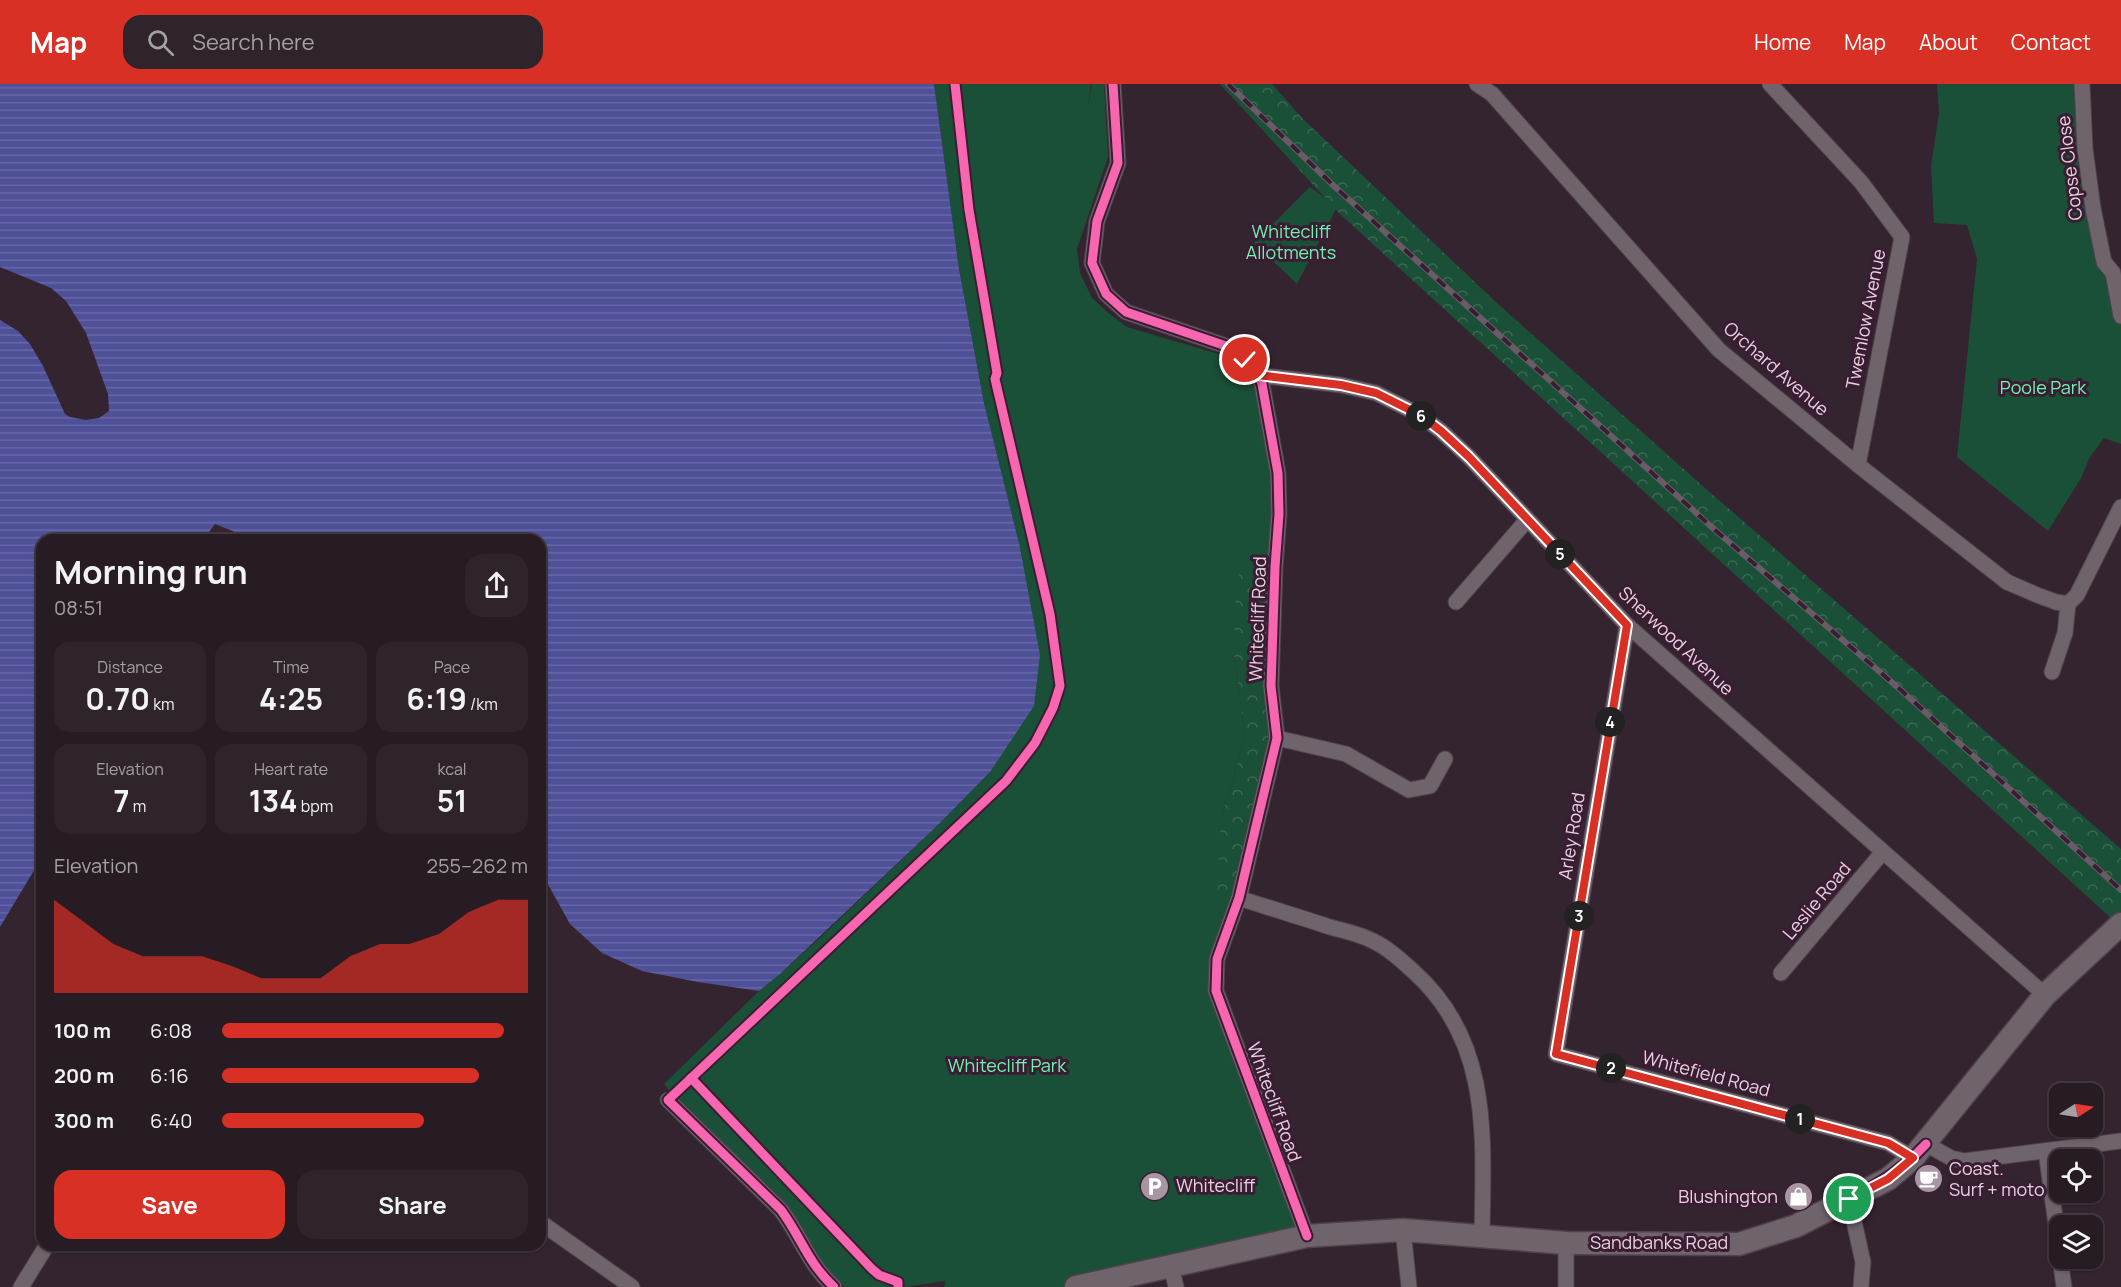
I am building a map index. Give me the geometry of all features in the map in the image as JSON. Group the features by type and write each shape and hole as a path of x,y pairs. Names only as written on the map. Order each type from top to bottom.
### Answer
{"main road":[{"name":"Sandbanks Road","path":"1076,1287 1307,1236 1403,1230 1566,1243 1739,1244 1796,1227 1888,1179 1920,1151 2045,995 2121,924"}],"street":[{"name":"Whitecliff Road","path":"1113,84 1118,163 1097,221 1092,263 1106,294 1126,312 1232,348 1258,375 1262,384 1278,473 1279,514 1271,686 1277,738 1239,898 1217,959 1216,991 1307,1236"},
{"name":"Orchard Avenue","path":"1477,84 1492,94 1719,350 1858,465 2007,582 2046,599 2068,604"},
{"name":"Twemlow Avenue","path":"1770,84 1861,182 1902,237 1858,465"},
{"name":"Copse Close","path":"2082,84 2085,149 2093,208 2104,262 2112,273 2121,316"},
{"name":"Sherwood Avenue","path":"1258,375 1341,385 1376,393 1420,415 1441,431 1469,457 1627,625 2045,995"},
{"path":"2052,672 2065,633 2068,604 2077,596 2121,507"},
{"path":"1456,602 1527,520"},
{"name":"Arley Road","path":"1556,1054 1627,625"},
{"path":"1277,738 1346,754 1409,790 1430,786 1444,759"},
{"name":"Leslie Road","path":"1781,974 1882,853"},
{"path":"1239,898 1373,940 1397,956 1424,980 1441,1000 1457,1024 1479,1090 1483,1124 1482,1237"},
{"name":"Whitefield Road","path":"1556,1054 1888,1143 1964,1161 2121,1141"},
{"path":"668,1100 781,1210 792,1226 806,1255 834,1287"},
{"path":"2046,1151 2055,1215"},
{"path":"1849,1199 1863,1262 1861,1287"},
{"path":"546,1226 632,1287"},
{"path":"1403,1230 1409,1287"},
{"path":"1566,1243 1566,1287"},
{"path":"21,1287 42,1251"},
{"path":"1171,1265 1176,1287"},
{"path":"2062,1269 2064,1287"}],"green space":[{"name":"Whitecliff Park","path":"934,84 1091,84 1088,107 1092,84 1104,84 1108,157 1077,249 1080,273 1092,298 1127,327 1232,358 1253,386 1262,384 1270,428 1275,567 1234,654 1245,737 1221,819 1239,898 1216,991 1307,1236 1076,1287 944,1287 945,1281 906,1287 845,1287 826,1269 780,1198 705,1129 664,1084 759,991 823,935 939,824 990,772 1019,543 984,403 959,269"},
{"path":"1220,84 1272,84 1302,118 1499,305 1705,488 2121,849 2121,911 2112,919 1340,214"},
{"name":"Poole Park","path":"1937,84 2082,84 2085,149 2121,316 2121,444 2104,438 2090,457 2081,478 2048,531 1957,457 1977,259 1967,225 1934,223 1931,166 1939,113"},
{"name":"Whitecliff Allotments","path":"1310,187 1337,207 1297,284 1254,243"},
{"path":"1275,567 1277,738 1239,898 1218,891 1221,819 1245,737 1234,654 1236,588 1241,568"}],"shaded area":[{"path":"0,84 934,84 959,269 984,403 1019,543 1040,655 1034,706 990,772 939,824 780,974 759,991 642,971 602,953 570,924 546,881 546,534 240,534 215,524 208,534 36,534 36,867 0,927"}],"pier":[{"path":"0,267 51,288 66,301 86,333 108,394 109,411 99,418 86,420 65,414 30,344 18,331 0,320"}],"railway":[{"path":"1228,84 1334,186 1715,530 1902,691 2121,890"}],"cycle path":[{"path":"834,1287 811,1259 781,1210 668,1100 1006,781 1035,743 1053,708 1060,686 1050,614 995,379 997,373 969,210 955,84"},
{"path":"1113,84 1118,163 1097,221 1092,263 1106,294 1126,312 1232,348 1258,375 1262,384 1278,473 1279,514 1271,686 1277,738 1239,898 1217,959 1216,991 1307,1236"},
{"path":"691,1078 872,1269 879,1275 898,1282 898,1287"},
{"path":"1849,1199 1890,1175 1908,1162 1926,1144"}],"place":[{"name":"Coast. Surf + moto","path":"1928,1179"},
{"name":"Whitecliff","path":"1155,1186"},
{"name":"Blushington","path":"1799,1197"}],"route":[{"path":"1245,360 1258,375 1341,385 1376,393 1420,415 1469,457 1627,625 1556,1054 1888,1143 1913,1158 1888,1179 1849,1199"}]}
